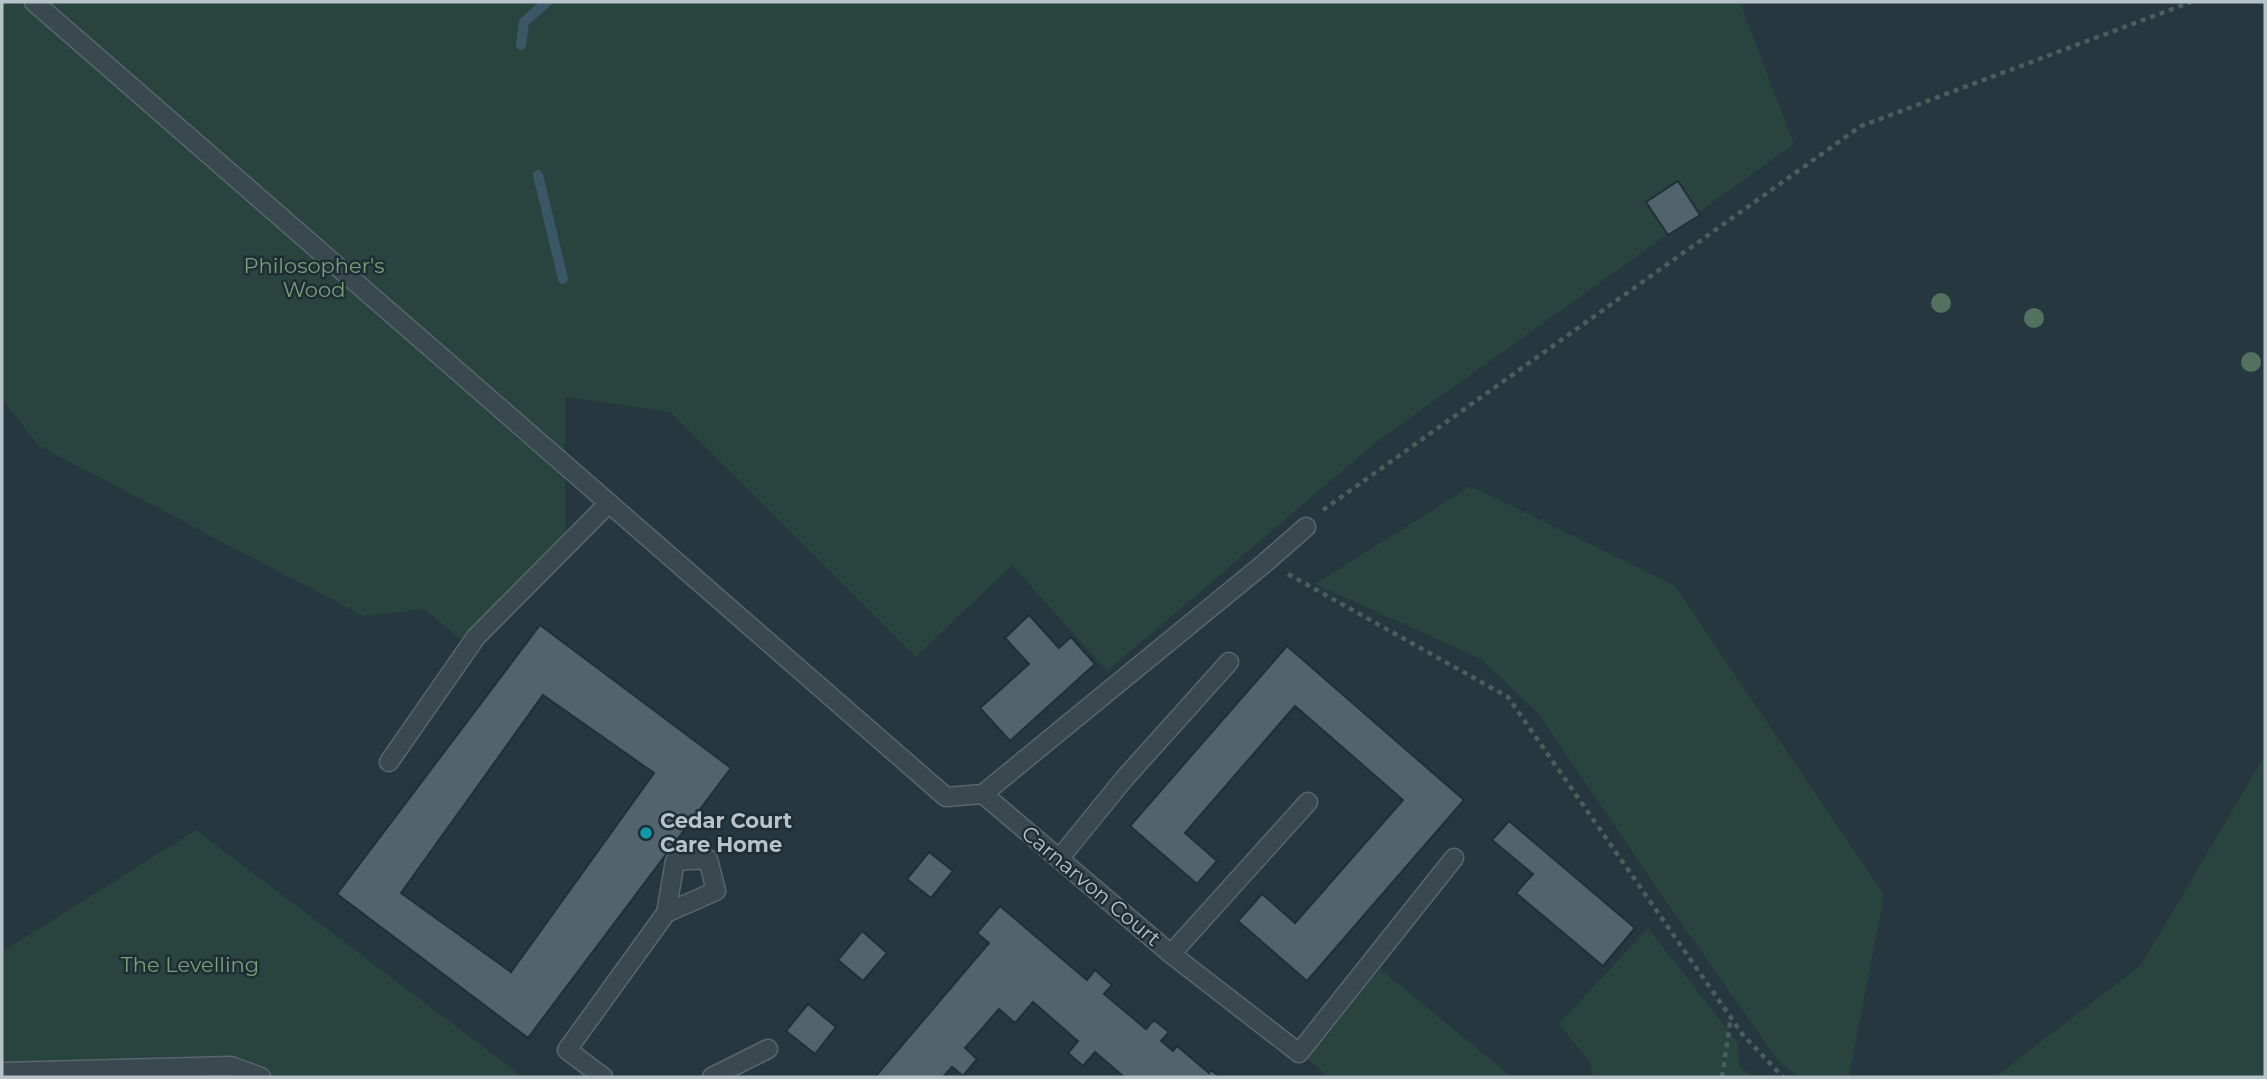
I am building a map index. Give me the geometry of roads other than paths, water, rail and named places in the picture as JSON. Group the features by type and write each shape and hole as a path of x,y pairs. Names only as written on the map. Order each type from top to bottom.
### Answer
{"lane":[{"path":"34,2 946,797 983,794 1306,527"},
{"path":"389,762 476,637 609,503"},
{"path":"1059,859 1125,779 1229,662"},
{"name":"Carnarvon Court","path":"983,794 1171,954 1308,802"},
{"path":"1171,954 1299,1053 1454,858"},
{"path":"603,1077 567,1050 666,912"},
{"path":"712,1077 768,1049"},
{"path":"2,1072 230,1066 261,1077"}],"waterway":[{"path":"521,45 524,22 547,2"},
{"path":"538,175 563,279"}],"place":[{"name":"Cedar Court Care Home","path":"646,833"}],"park label":[{"name":"Philosopher's Wood","path":"314,278"},
{"name":"The Levelling","path":"190,965"}]}
